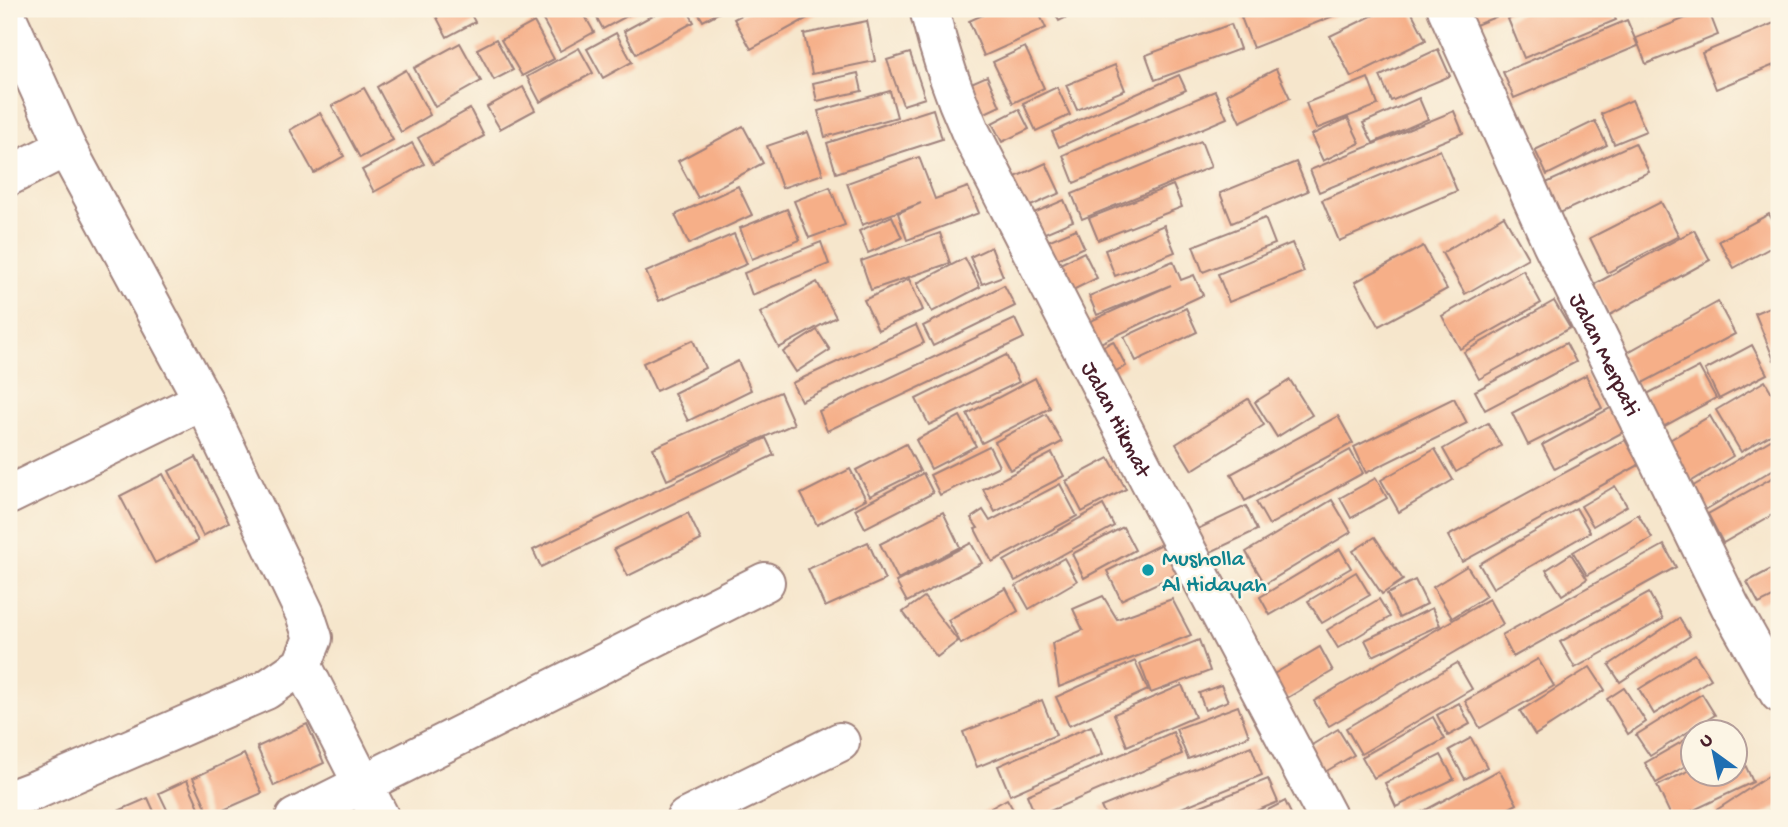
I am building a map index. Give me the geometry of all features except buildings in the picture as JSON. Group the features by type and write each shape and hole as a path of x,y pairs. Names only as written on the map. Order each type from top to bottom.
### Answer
{"street":[{"name":"Jalan Hikmat","path":"929,9 940,55 971,134 1328,818"},
{"name":"Jalan Merpati","path":"1447,9 1552,243 1730,606 1779,693"},
{"path":"9,22 66,147 203,400 305,614 313,638 302,665 266,690 9,800"},
{"path":"9,176 66,147"},
{"path":"9,495 203,400"},
{"path":"295,818 765,583"},
{"path":"302,665 380,818"},
{"path":"686,818 840,742"}],"place":[{"name":"Musholla Al Hidayah","path":"1148,570"}]}
